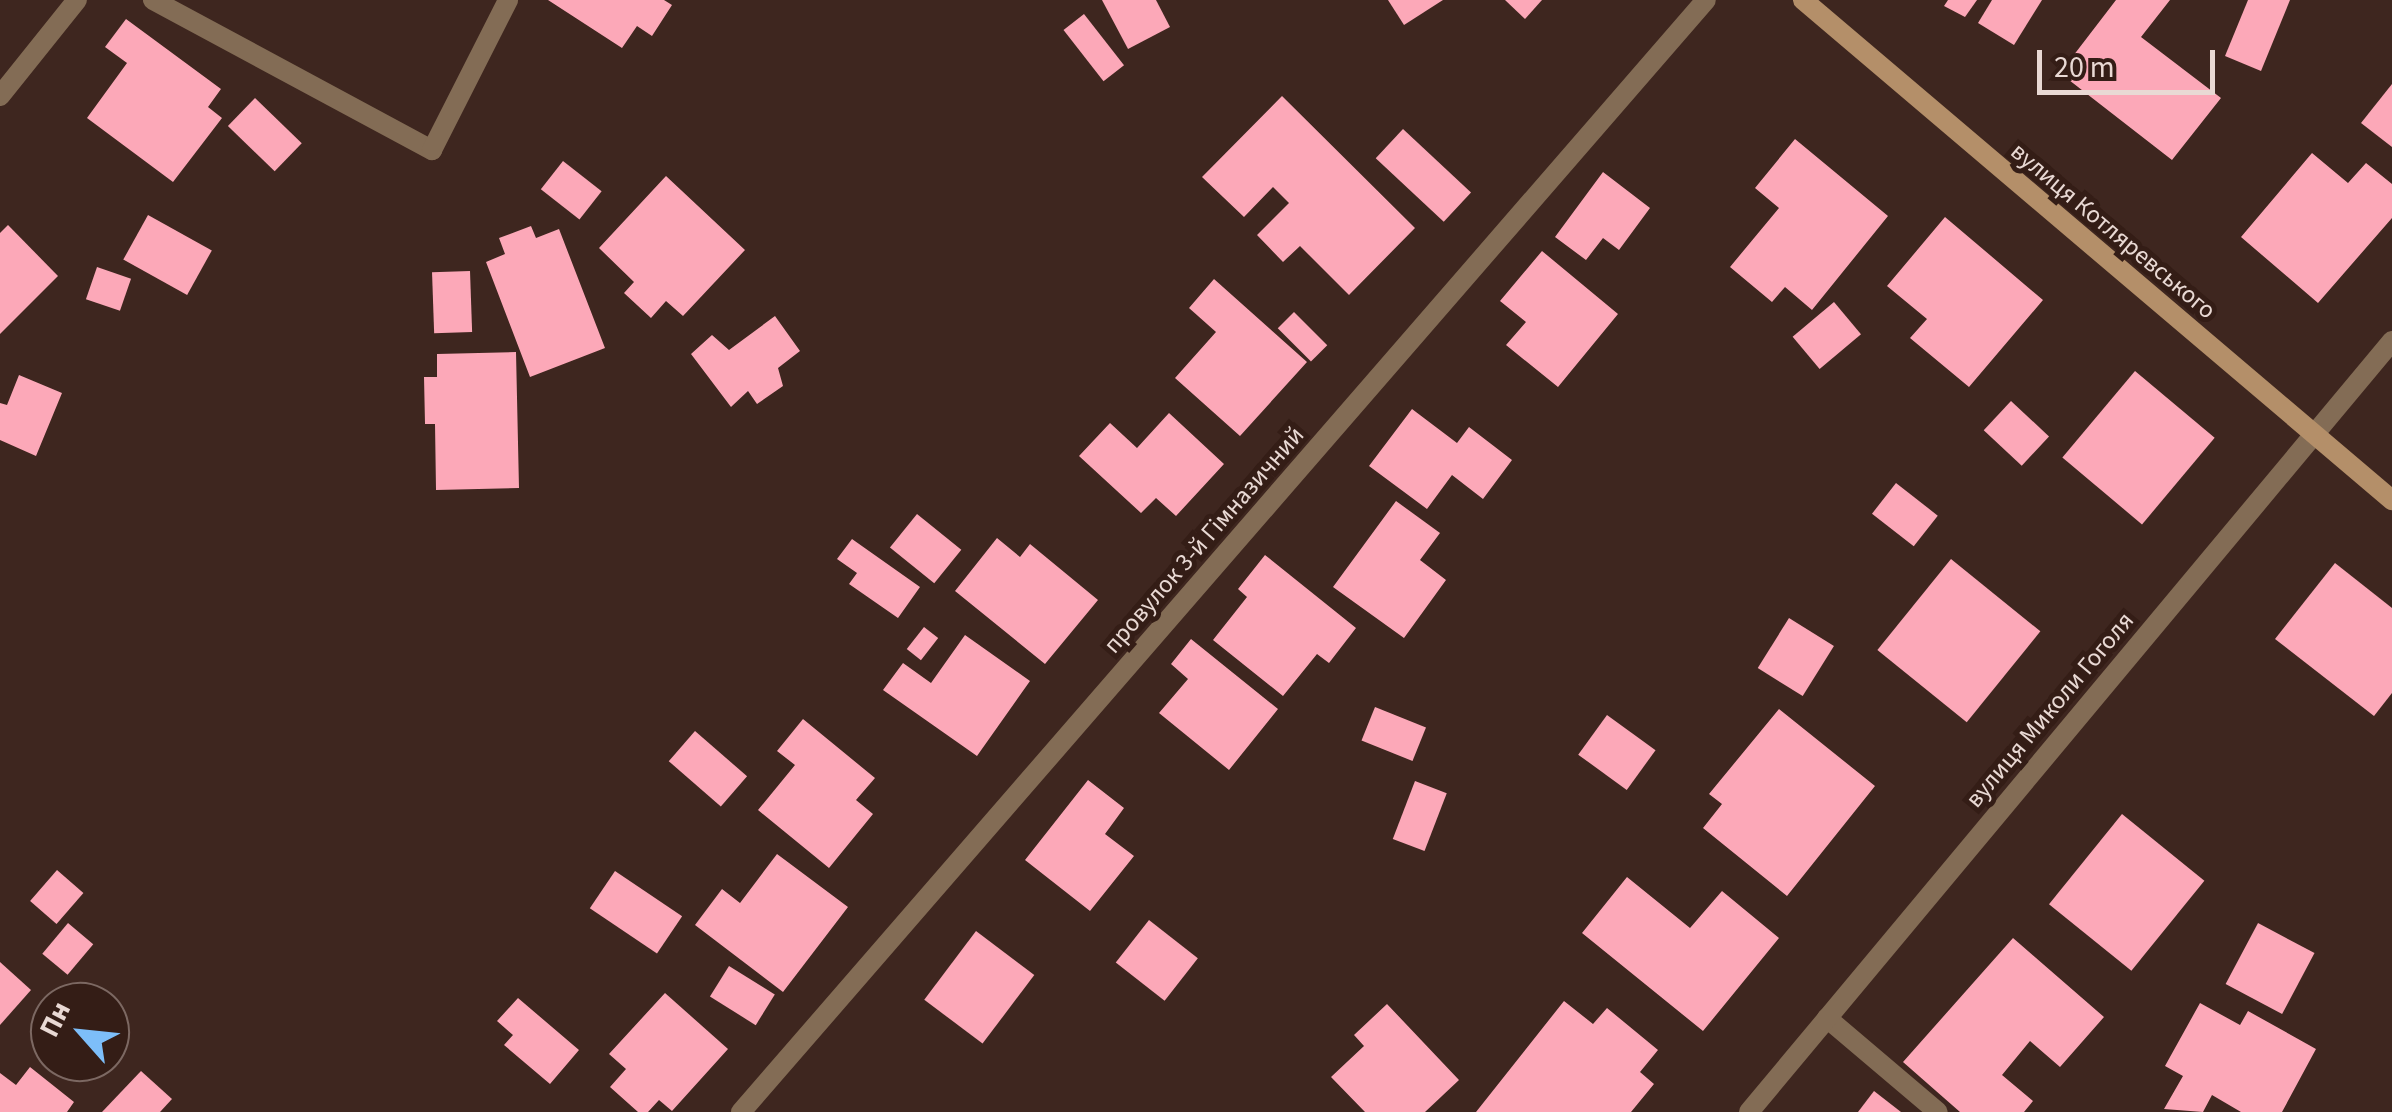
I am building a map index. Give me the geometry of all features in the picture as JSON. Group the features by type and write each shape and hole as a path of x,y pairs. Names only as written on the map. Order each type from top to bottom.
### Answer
{"main road":[{"name":"вулиця Котляревського","path":"1802,0 2392,500"}],"street":[{"path":"0,96 76,0"},
{"path":"153,0 432,150 508,0"},
{"name":"провулок 3-й Гімназичний","path":"740,1112 1706,0"},
{"name":"вулиця Миколи Гоголя","path":"1748,1112 2392,341"},
{"path":"1827,1018 1938,1112"}],"building":[{"path":"548,0 664,0 672,5 652,36 637,26 622,48"},
{"path":"1102,0 1156,0 1170,27 1128,49"},
{"path":"1388,0 1443,0 1404,25"},
{"path":"1505,0 1542,0 1525,19"},
{"path":"1948,0 1977,0 1965,17 1944,6"},
{"path":"1992,0 2042,0 2014,45 1978,23"},
{"path":"2116,0 2170,0 2141,37 2221,98 2172,160 2060,73"},
{"path":"2248,0 2290,0 2261,71 2225,56"},
{"path":"1084,14 1124,65 1104,81 1064,30"},
{"path":"126,19 221,89 208,107 222,118 173,182 87,118 127,63 105,47"},
{"path":"2392,84 2392,147 2361,123"},
{"path":"1282,96 1415,228 1349,295 1300,246 1283,262 1257,235 1289,203 1273,187 1244,217 1202,177"},
{"path":"255,98 302,143 275,171 228,126"},
{"path":"1403,129 1471,192 1444,222 1376,158"},
{"path":"1795,139 1888,216 1812,310 1785,287 1772,302 1730,267 1779,208 1755,188"},
{"path":"2312,153 2348,183 2366,163 2392,184 2392,218 2318,303 2241,237"},
{"path":"563,161 602,191 579,220 541,189"},
{"path":"1603,172 1650,208 1619,250 1603,238 1586,260 1555,237"},
{"path":"666,176 745,250 683,316 666,301 651,318 624,293 634,282 599,248"},
{"path":"148,215 212,250 187,295 123,260"},
{"path":"1945,217 2043,300 1969,387 1910,338 1927,319 1887,286"},
{"path":"8,225 58,276 0,334 0,233"},
{"path":"531,226 536,238 559,229 605,348 530,377 486,262 505,254 499,238"},
{"path":"1542,251 1618,314 1558,387 1506,345 1526,322 1500,301"},
{"path":"97,267 131,279 120,311 86,299"},
{"path":"470,271 472,332 434,333 432,272"},
{"path":"1214,279 1307,362 1240,436 1175,378 1216,332 1189,308"},
{"path":"1834,302 1861,334 1820,369 1793,337"},
{"path":"1294,312 1327,345 1311,361 1278,328"},
{"path":"775,316 800,351 778,368 783,386 757,404 748,391 731,407 691,354 712,335 729,350"},
{"path":"516,352 519,488 436,490 435,424 425,424 424,377 437,377 437,354"},
{"path":"2135,371 2215,438 2142,524 2062,458"},
{"path":"19,375 62,393 36,456 0,440 0,403 7,405"},
{"path":"2011,401 2049,436 2022,466 1984,430"},
{"path":"1412,409 1457,443 1469,427 1512,460 1483,499 1452,475 1427,509 1369,466"},
{"path":"1169,413 1224,464 1176,516 1156,498 1141,513 1079,456 1110,423 1137,448"},
{"path":"1896,483 1938,516 1914,546 1872,514"},
{"path":"1396,501 1440,533 1420,560 1446,580 1404,638 1333,587"},
{"path":"917,514 961,550 934,583 890,547"},
{"path":"997,538 1020,557 1030,544 1098,600 1045,664 955,591"},
{"path":"852,539 920,587 898,618 849,584 857,573 837,559"},
{"path":"1265,555 1356,628 1329,663 1317,654 1283,696 1213,640 1247,597 1238,589"},
{"path":"1951,559 2040,631 1967,722 1877,650"},
{"path":"2335,563 2392,608 2392,693 2374,716 2275,639"},
{"path":"1789,618 1834,646 1803,696 1758,668"},
{"path":"924,627 938,638 921,660 907,649"},
{"path":"965,635 1030,681 977,756 883,690 903,663 931,683"},
{"path":"1191,639 1278,709 1229,770 1159,713 1188,679 1171,664"},
{"path":"1375,707 1426,728 1413,761 1362,740"},
{"path":"1779,709 1875,786 1787,896 1703,828 1722,804 1709,794"},
{"path":"1607,715 1656,750 1627,790 1578,755"},
{"path":"803,719 875,778 856,800 873,814 829,868 758,810 795,765 777,751"},
{"path":"695,731 747,776 721,806 669,761"},
{"path":"1088,780 1124,808 1105,834 1134,856 1090,911 1025,860"},
{"path":"1415,781 1447,793 1425,851 1393,839"},
{"path":"2122,814 2204,881 2131,971 2049,904"},
{"path":"777,854 848,907 783,992 695,925 722,889 740,903"},
{"path":"57,870 83,893 57,924 30,901"},
{"path":"615,871 682,916 657,954 590,908"},
{"path":"1627,877 1690,928 1722,891 1779,938 1703,1031 1582,933"},
{"path":"1149,920 1198,958 1165,1001 1116,963"},
{"path":"68,923 93,944 68,975 42,954"},
{"path":"2258,923 2315,953 2282,1014 2226,984"},
{"path":"976,931 1034,975 983,1044 924,1000"},
{"path":"2013,938 2104,1017 2060,1067 2030,1041 2002,1075 2033,1101 2024,1112 1960,1112 1903,1062"},
{"path":"0,962 30,991 0,1025"},
{"path":"729,966 775,995 756,1025 710,997"},
{"path":"665,993 728,1049 672,1111 659,1100 648,1112 638,1112 610,1087 626,1069 609,1054"},
{"path":"518,998 579,1050 550,1084 504,1045 513,1035 497,1021"},
{"path":"1564,1001 1593,1024 1607,1008 1658,1050 1640,1072 1654,1084 1631,1112 1476,1112"},
{"path":"2200,1003 2240,1025 2248,1011 2316,1049 2282,1112 2241,1112 2212,1095 2203,1112 2164,1109 2183,1076 2165,1066"},
{"path":"1387,1004 1459,1080 1425,1112 1365,1112 1331,1077 1364,1046 1354,1035"},
{"path":"30,1067 30,1082 49,1082 74,1102 67,1112 0,1112 0,1073 16,1085"},
{"path":"141,1071 172,1099 160,1112 102,1112"},
{"path":"1874,1091 1901,1112 1858,1112"}]}
